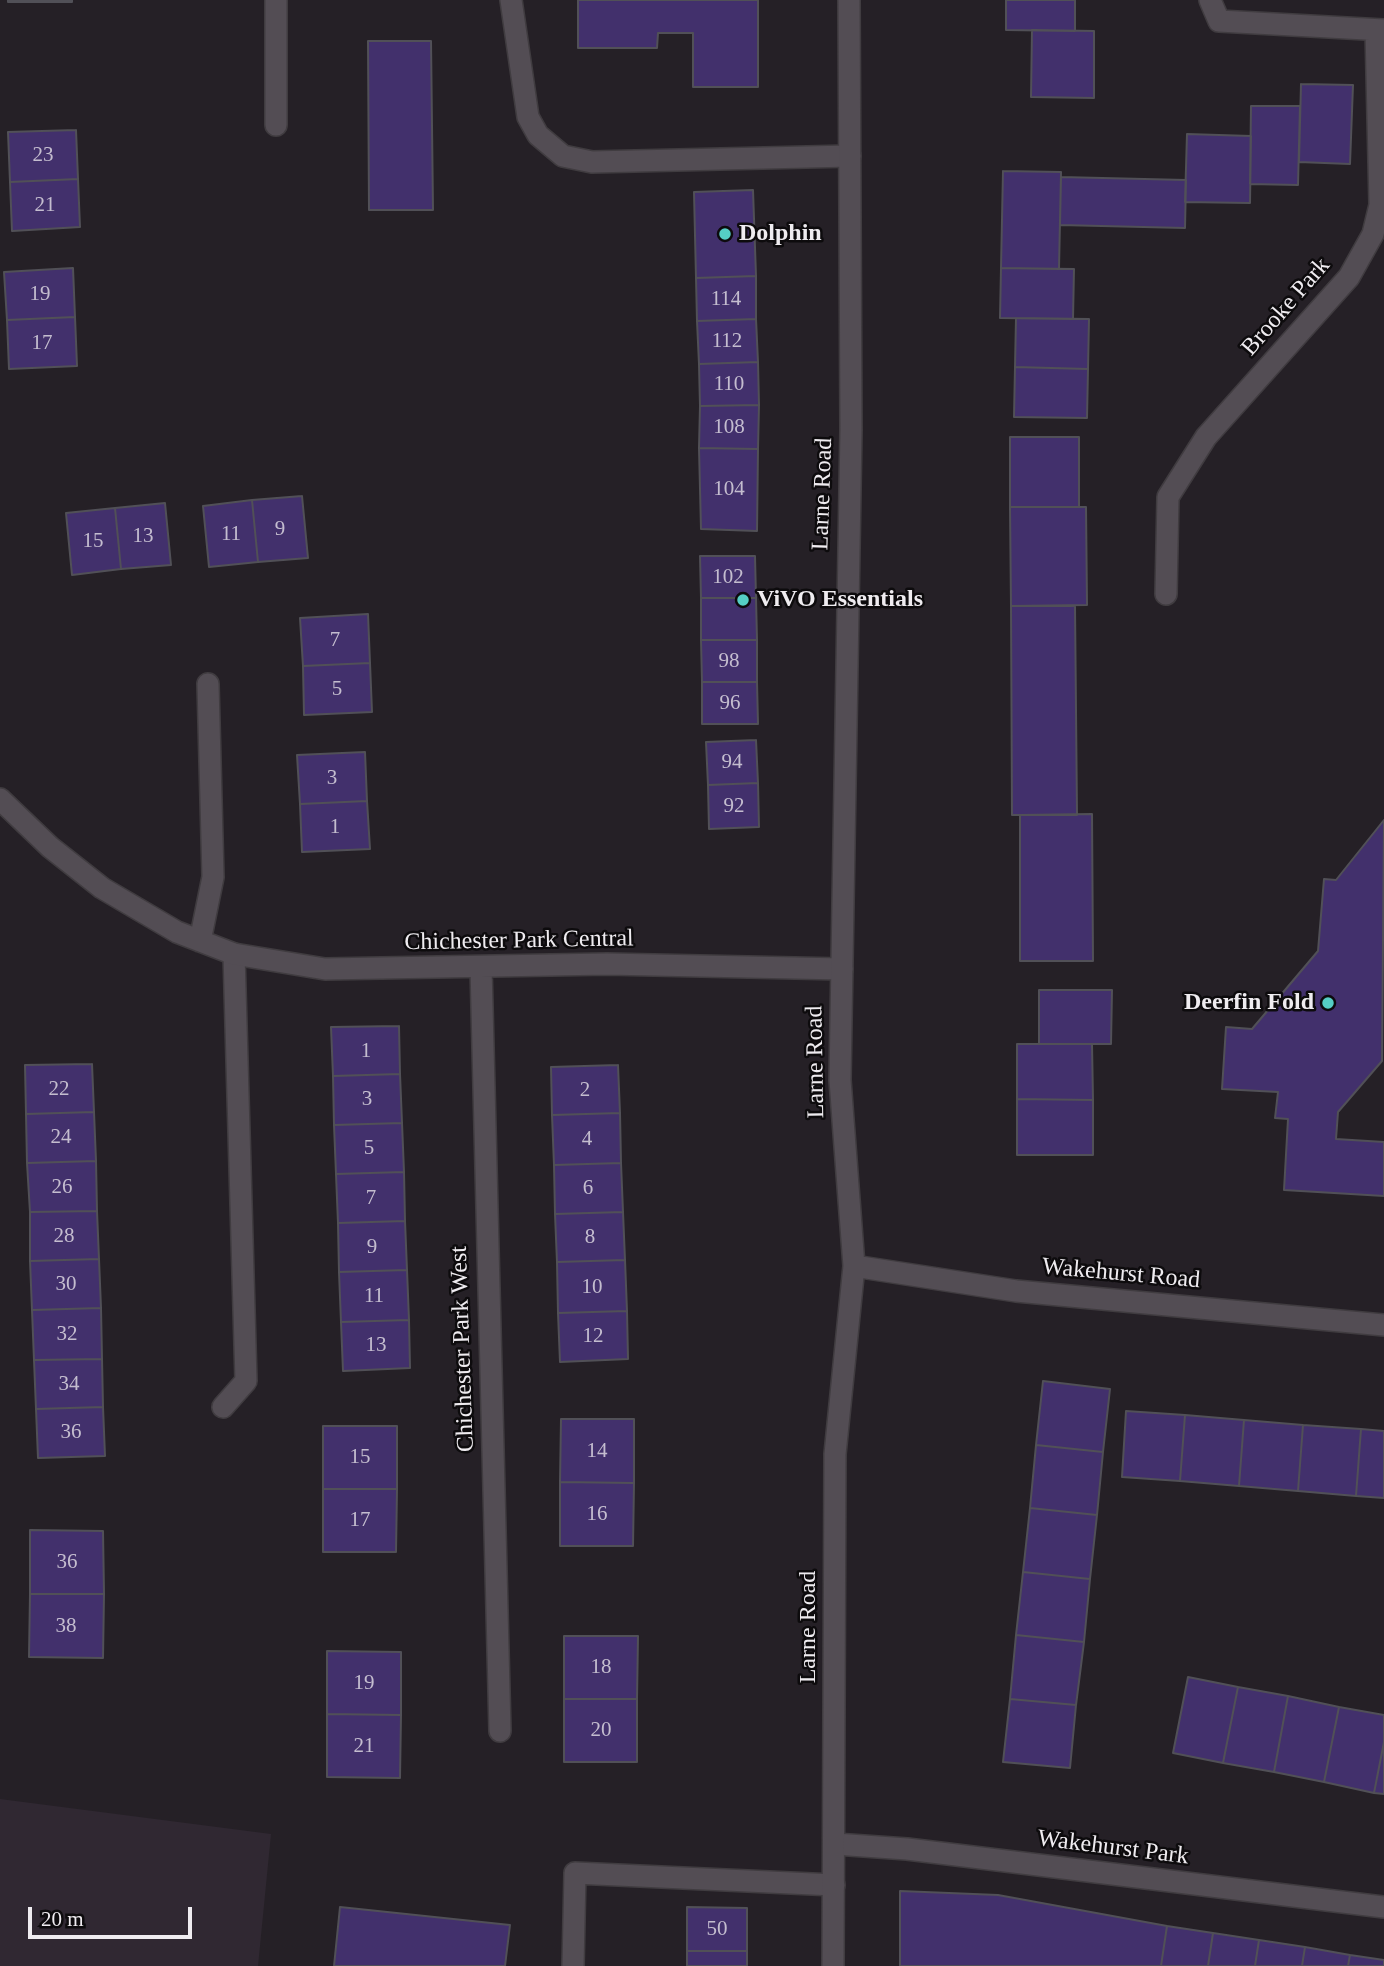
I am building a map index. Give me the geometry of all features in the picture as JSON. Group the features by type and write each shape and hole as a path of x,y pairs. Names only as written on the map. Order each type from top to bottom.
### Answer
{"street":[{"path":"276,0 276,125"},
{"path":"512,0 528,117 538,135 563,156 592,162 850,156"},
{"name":"Larne Road","path":"833,1966 835,1454 854,1266 840,1080 851,430 849,0"},
{"name":"Brooke Park","path":"1166,594 1168,497 1206,437 1349,277 1373,234 1380,205 1380,30 1219,21 1210,0"},
{"path":"200,941 213,877 208,684"},
{"name":"Chichester Park Central","path":"0,799 50,848 102,888 148,917 234,954 325,970 607,964 842,969"},
{"path":"223,1407 246,1381 234,954"},
{"name":"Chichester Park West","path":"481,967 500,1731"},
{"name":"Wakehurst Road","path":"854,1266 1016,1291 1384,1325"},
{"name":"Wakehurst Park","path":"835,1844 907,1849 1384,1907"},
{"path":"573,1966 575,1873 834,1885"}],"shaded area":[{"path":"0,1799 271,1834 258,1966 0,1966"}],"building":[{"path":"72,0 72,2 8,2"},
{"path":"578,0 758,0 758,87 693,87 693,33 658,33 657,48 578,48"},
{"path":"1006,0 1075,0 1075,31 1006,30"},
{"path":"1032,30 1094,31 1094,98 1031,97"},
{"path":"368,41 431,41 433,210 369,210"},
{"path":"1301,84 1353,85 1350,164 1299,162"},
{"path":"1251,106 1300,106 1298,185 1250,184"},
{"path":"76,130 78,179 10,182 8,132"},
{"path":"1187,134 1251,136 1250,203 1185,202"},
{"path":"1003,171 1061,172 1059,269 1001,268"},
{"path":"1061,177 1186,180 1185,228 1060,225"},
{"path":"78,179 80,227 12,231 10,182"},
{"name":"Dolphin","path":"753,190 756,276 696,278 694,192"},
{"path":"73,268 75,317 7,320 4,272"},
{"path":"1001,268 1074,269 1073,319 1000,318"},
{"path":"756,276 756,319 697,321 696,278"},
{"path":"75,317 77,366 9,369 7,320"},
{"path":"1016,318 1089,319 1088,369 1015,367"},
{"path":"756,319 758,362 699,364 697,321"},
{"path":"758,362 759,405 700,406 699,364"},
{"path":"1015,367 1088,369 1087,418 1014,417"},
{"path":"759,405 758,449 699,448 700,406"},
{"path":"1010,437 1079,437 1079,507 1010,507"},
{"path":"699,448 758,449 757,531 701,529"},
{"path":"302,496 308,558 258,562 252,500"},
{"path":"252,500 258,562 209,567 203,506"},
{"path":"165,503 171,565 121,569 115,508"},
{"path":"1010,507 1086,507 1087,605 1011,606"},
{"path":"115,508 121,569 72,575 66,513"},
{"path":"700,556 755,556 756,598 701,598"},
{"path":"701,598 756,598 757,640 701,640"},
{"path":"1011,606 1075,606 1077,815 1012,815"},
{"path":"368,614 370,663 303,666 300,618"},
{"path":"701,640 757,640 757,682 702,682"},
{"path":"370,663 372,712 304,715 303,666"},
{"path":"702,682 757,682 758,724 702,724"},
{"path":"756,740 758,783 708,785 706,742"},
{"path":"365,752 367,801 300,804 297,755"},
{"path":"758,783 759,827 709,829 708,785"},
{"path":"367,801 370,849 302,852 300,804"},
{"path":"1092,814 1093,961 1020,961 1020,815"},
{"name":"Deerfin Fold","path":"1384,820 1382,1061 1338,1112 1336,1139 1384,1142 1384,1196 1284,1190 1288,1119 1275,1118 1278,1092 1222,1089 1226,1027 1252,1029 1318,951 1324,879 1336,880"},
{"path":"1039,990 1112,990 1111,1044 1039,1044"},
{"path":"399,1026 400,1074 333,1076 331,1027"},
{"path":"1017,1044 1092,1044 1093,1100 1017,1099"},
{"path":"92,1064 94,1112 26,1114 25,1065"},
{"path":"618,1065 620,1113 552,1115 551,1067"},
{"path":"400,1074 402,1123 334,1125 333,1076"},
{"path":"1017,1099 1093,1100 1093,1155 1017,1155"},
{"path":"94,1112 96,1161 27,1163 26,1114"},
{"path":"620,1113 621,1163 554,1165 552,1115"},
{"path":"402,1123 404,1172 336,1174 334,1125"},
{"path":"96,1161 97,1211 30,1212 27,1163"},
{"path":"621,1163 623,1212 555,1214 554,1165"},
{"path":"404,1172 405,1221 338,1223 336,1174"},
{"path":"97,1211 99,1259 30,1261 30,1212"},
{"path":"623,1212 625,1260 557,1262 555,1214"},
{"path":"405,1221 407,1270 339,1272 338,1223"},
{"path":"99,1259 101,1308 32,1310 30,1261"},
{"path":"625,1260 627,1311 558,1313 557,1262"},
{"path":"407,1270 409,1320 341,1322 339,1272"},
{"path":"101,1308 102,1359 34,1360 32,1310"},
{"path":"627,1311 628,1359 560,1362 558,1313"},
{"path":"409,1320 410,1368 343,1371 341,1322"},
{"path":"102,1359 103,1407 36,1409 34,1360"},
{"path":"1043,1381 1110,1389 1103,1452 1036,1445"},
{"path":"103,1407 105,1456 38,1458 36,1409"},
{"path":"1126,1411 1185,1415 1180,1481 1122,1477"},
{"path":"1185,1415 1244,1420 1239,1486 1180,1481"},
{"path":"561,1419 634,1419 634,1483 560,1482"},
{"path":"1244,1420 1303,1425 1298,1491 1239,1486"},
{"path":"1303,1425 1361,1429 1356,1496 1298,1491"},
{"path":"323,1426 397,1426 397,1489 323,1489"},
{"path":"1361,1429 1384,1431 1384,1498 1356,1496"},
{"path":"1036,1445 1103,1452 1097,1515 1030,1508"},
{"path":"560,1482 634,1483 633,1546 560,1546"},
{"path":"323,1489 397,1489 396,1552 323,1552"},
{"path":"1030,1508 1097,1515 1090,1579 1023,1572"},
{"path":"30,1530 103,1531 104,1594 30,1594"},
{"path":"1023,1572 1090,1579 1084,1642 1016,1635"},
{"path":"30,1594 104,1594 103,1658 29,1657"},
{"path":"1016,1635 1084,1642 1076,1705 1010,1699"},
{"path":"564,1636 638,1636 637,1699 564,1699"},
{"path":"327,1651 401,1652 401,1715 327,1714"},
{"path":"1188,1677 1238,1687 1223,1763 1173,1753"},
{"path":"1238,1687 1288,1696 1274,1772 1223,1763"},
{"path":"1288,1696 1339,1707 1324,1782 1274,1772"},
{"path":"564,1699 637,1699 637,1762 564,1762"},
{"path":"1010,1699 1076,1705 1070,1768 1003,1762"},
{"path":"1339,1707 1384,1715 1384,1742 1374,1793 1324,1782"},
{"path":"327,1714 401,1715 400,1778 327,1777"},
{"path":"1384,1742 1384,1794 1374,1793"},
{"path":"900,1891 998,1895 1167,1926 1161,1966 900,1966"},
{"path":"340,1907 510,1925 505,1966 334,1966"},
{"path":"687,1907 747,1908 747,1951 687,1951"},
{"path":"1167,1926 1213,1933 1208,1966 1161,1966"},
{"path":"1213,1933 1259,1940 1255,1966 1208,1966"},
{"path":"1259,1940 1305,1947 1302,1966 1255,1966"},
{"path":"1305,1947 1350,1955 1348,1966 1302,1966"},
{"path":"687,1951 747,1951 747,1966 687,1966"},
{"path":"1350,1955 1384,1960 1384,1966 1348,1966"}],"place":[{"name":"Dolphin","path":"725,234"},
{"name":"ViVO Essentials","path":"743,600"},
{"name":"Deerfin Fold","path":"1328,1003"}]}
